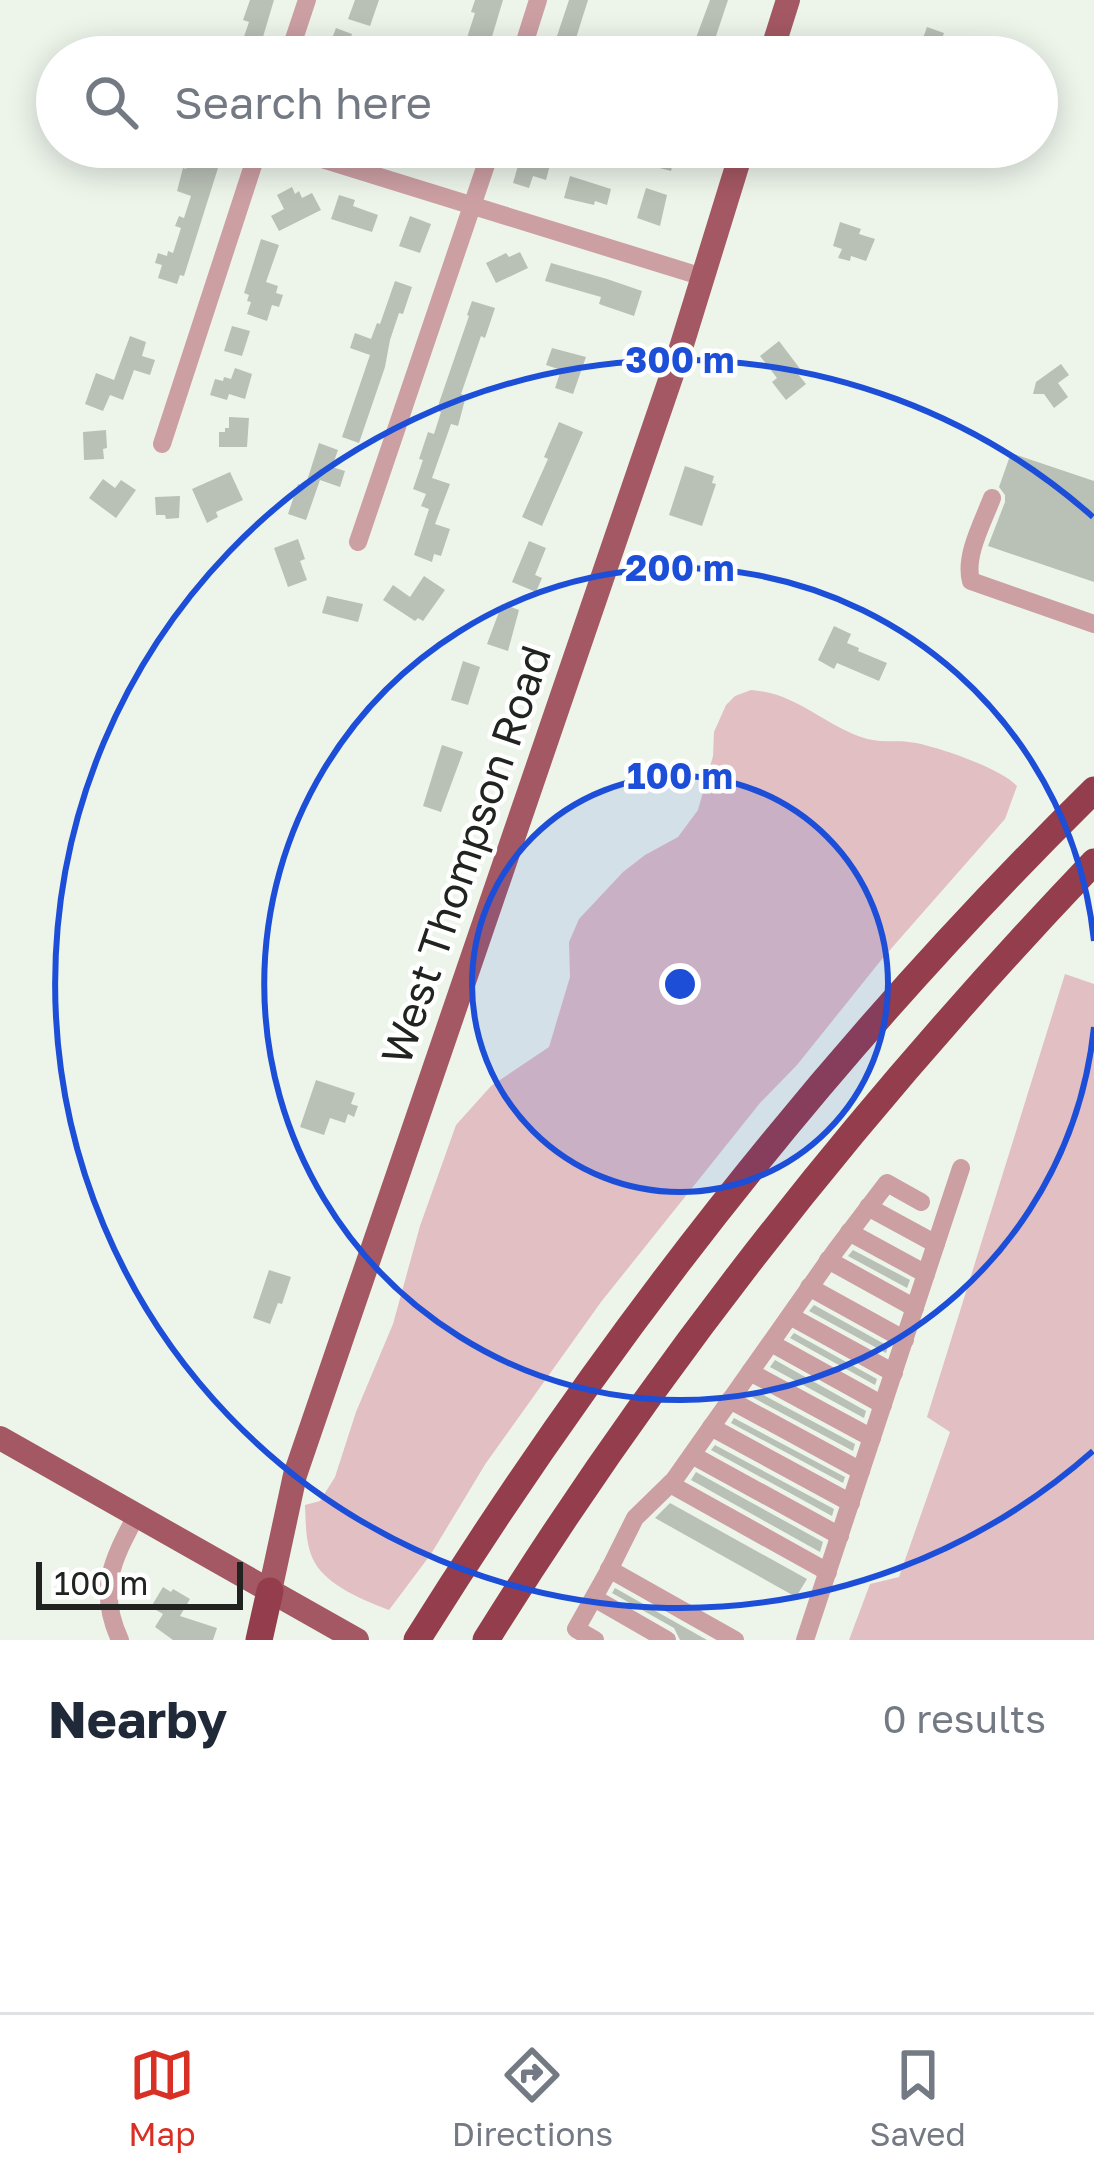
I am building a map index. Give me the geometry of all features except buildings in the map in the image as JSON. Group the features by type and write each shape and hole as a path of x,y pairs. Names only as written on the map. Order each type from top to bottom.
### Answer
{"highway":[{"path":"417,1640 545,1443 649,1298 860,1036 1094,790"},
{"path":"486,1640 632,1423 778,1224 910,1064 1094,862"},
{"path":"259,1640 270,1591"}],"main road":[{"path":"777,36 788,0"},
{"name":"West Thompson Road","path":"270,1591 296,1475 680,350 736,168"},
{"path":"0,1438 357,1640"}],"street":[{"path":"295,36 307,0"},
{"path":"527,36 538,0"},
{"path":"163,444 252,168"},
{"path":"351,168 703,277"},
{"path":"358,542 486,168"},
{"path":"992,498 970,562 971,580 1094,624"},
{"path":"805,1640 961,1168"},
{"path":"595,1640 575,1629 634,1518 670,1484 887,1183 921,1202"},
{"path":"868,1207 936,1244"},
{"path":"849,1232 926,1274"},
{"path":"828,1260 915,1308"},
{"path":"809,1288 905,1340"},
{"path":"790,1316 894,1373"},
{"path":"771,1343 883,1405"},
{"path":"750,1372 872,1438"},
{"path":"730,1400 861,1471"},
{"path":"711,1427 851,1503"},
{"path":"692,1454 840,1536"},
{"path":"670,1484 828,1573"},
{"path":"120,1640 110,1615 107,1588 115,1557 136,1516"},
{"path":"609,1569 735,1640"},
{"path":"594,1598 667,1640"}],"shaded area":[{"path":"751,690 795,702 861,737 927,746 998,772 1017,786 1005,819 760,1103 601,1302 389,1610 369,1602 338,1586 315,1563 305,1505 320,1501 335,1477 393,1324 420,1226 456,1125 491,1086 549,1047 570,977 569,942 579,919 623,872 678,837 698,810 713,756 714,732 726,705"},
{"path":"1065,974 1094,984 1094,1640 849,1640 870,1584 899,1577 950,1432 927,1417"}]}
